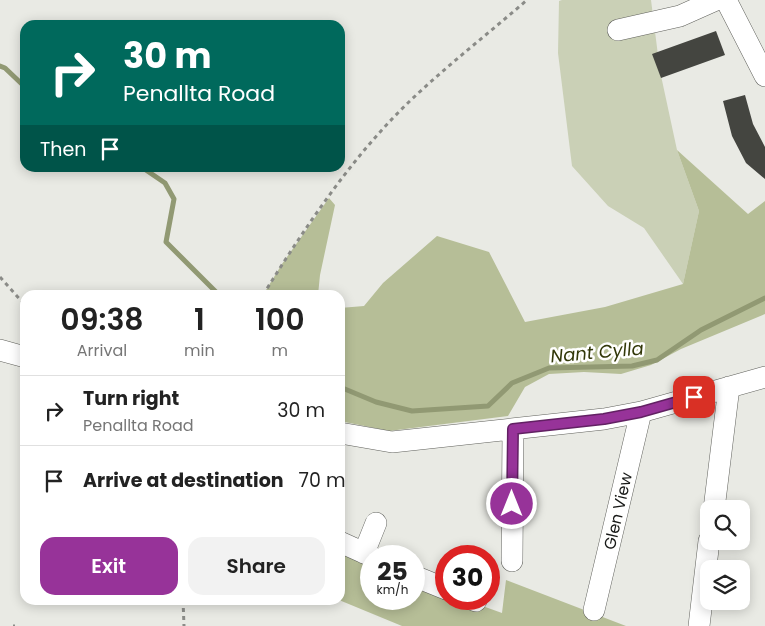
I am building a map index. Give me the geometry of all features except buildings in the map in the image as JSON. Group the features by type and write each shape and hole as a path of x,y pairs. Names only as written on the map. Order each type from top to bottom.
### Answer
{"street":[{"path":"618,30 680,16 716,0"},
{"path":"726,0 765,76"},
{"path":"0,350 20,356"},
{"path":"345,434 392,442 604,419 641,412 765,377"},
{"path":"715,500 729,387"},
{"name":"Glen View","path":"594,610 641,412"},
{"path":"512,561 513,429"},
{"path":"370,545 376,523"},
{"path":"345,544 360,551"},
{"path":"699,626 709,550"}],"path":[{"path":"266,290 331,194 369,146 412,99 527,0"},
{"path":"0,277 20,299"},
{"path":"183,605 184,626"}],"green space":[{"path":"651,0 660,71 677,150 699,211 683,284 644,228 608,206 572,166 558,53 559,1"},
{"path":"677,150 748,214 765,201 765,314 681,349 651,365 621,374 584,372 549,374 525,387 508,416 389,431 345,422 345,308 364,306 383,283 437,236 489,252 525,322 605,307 683,284 699,211"},
{"path":"329,198 335,205 318,290 266,290 282,264"},
{"path":"345,551 360,558 360,609 345,602"},
{"path":"506,580 626,626 402,626 363,610 425,610 425,587 435,593 435,610 494,610 502,613"}],"waterway":[{"name":"Nant Cylla","path":"0,66 5,68 20,82"},
{"name":"Nant Cylla","path":"149,172 165,183 174,199 166,242 214,290"},
{"name":"Nant Cylla","path":"345,389 376,402 412,411 488,406 512,383 549,368 632,366 657,360 701,330 765,298"}],"route":[{"path":"512,504 513,429 604,419 641,412 694,397"}]}
